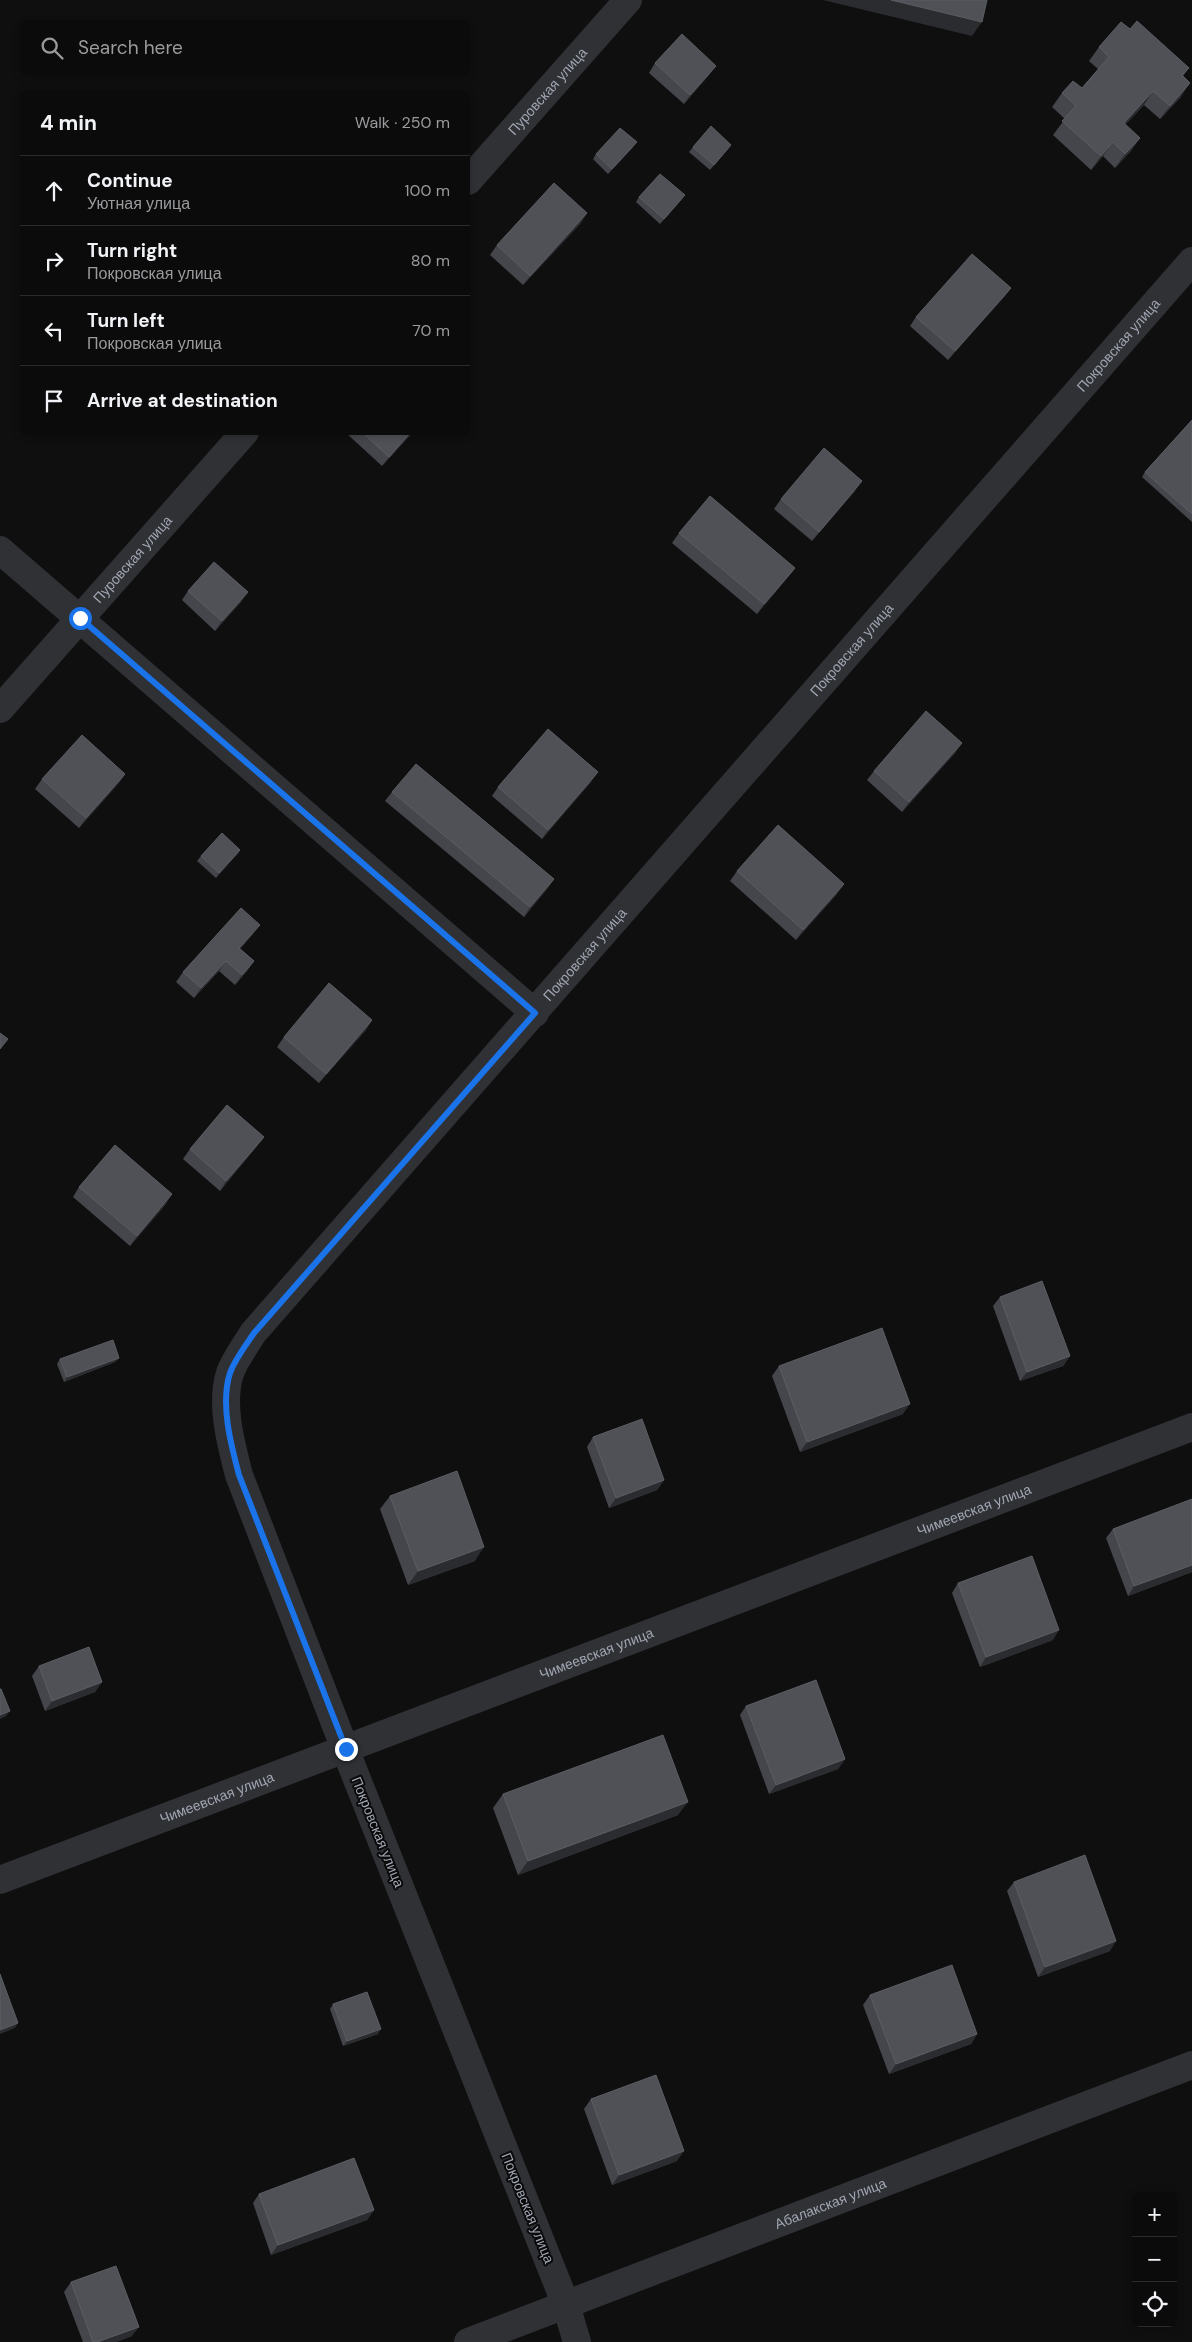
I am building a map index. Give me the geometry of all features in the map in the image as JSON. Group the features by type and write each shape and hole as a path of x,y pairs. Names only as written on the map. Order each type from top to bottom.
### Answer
{"street":[{"name":"Пуровская улица","path":"470,179 628,0"},
{"name":"Покровская улица","path":"577,2342 566,2305 239,1475 230,1439 226,1409 230,1373 254,1333 1192,261"},
{"name":"Пуровская улица","path":"0,708 242,435"},
{"path":"0,550 535,1013"},
{"name":"Чимеевская улица","path":"0,1880 1192,1427"},
{"name":"Абалакская улица","path":"468,2342 1192,2065"}],"building":[{"path":"891,0 987,0 982,22"},
{"path":"1137,21 1189,68 1182,75 1190,83 1170,106 1153,91 1124,123 1140,138 1125,154 1113,142 1101,156 1062,121 1076,106 1062,93 1073,81 1082,88 1109,57 1099,47 1121,22 1130,29"},
{"path":"682,34 716,66 690,95 655,63"},
{"path":"711,126 731,145 714,165 693,147"},
{"path":"620,128 637,142 612,169 596,154"},
{"path":"660,174 685,195 664,219 639,197"},
{"path":"554,183 587,213 530,276 497,245"},
{"path":"972,254 1011,288 955,351 916,317"},
{"path":"1192,420 1192,514 1145,472"},
{"path":"365,435 408,435 389,457"},
{"path":"824,448 862,481 819,532 781,499"},
{"path":"710,496 795,568 764,604 679,533"},
{"path":"214,562 248,592 222,621 188,591"},
{"path":"926,711 962,743 909,802 874,771"},
{"path":"548,729 598,772 548,830 498,787"},
{"path":"82,735 125,774 86,818 42,779"},
{"path":"416,764 554,879 530,907 392,792"},
{"path":"778,825 844,884 803,930 737,871"},
{"path":"222,833 240,850 219,873 201,856"},
{"path":"241,908 260,925 239,948 254,961 242,975 226,961 201,988 183,972"},
{"path":"329,983 372,1020 326,1074 284,1037"},
{"path":"0,1033 8,1039 0,1049"},
{"path":"227,1105 264,1137 226,1181 190,1149"},
{"path":"115,1145 172,1194 137,1236 79,1187"},
{"path":"1042,1281 1070,1356 1027,1372 1000,1297"},
{"path":"882,1328 910,1404 807,1442 779,1366"},
{"path":"113,1340 119,1358 67,1377 60,1359"},
{"path":"642,1419 664,1480 616,1498 593,1437"},
{"path":"457,1471 484,1547 418,1571 390,1496"},
{"path":"1192,1499 1192,1565 1134,1586 1113,1529"},
{"path":"1032,1556 1059,1630 986,1657 958,1583"},
{"path":"89,1647 102,1682 52,1701 39,1666"},
{"path":"816,1680 845,1759 776,1785 746,1706"},
{"path":"0,1689 10,1711 0,1715"},
{"path":"663,1735 688,1802 528,1861 503,1794"},
{"path":"1085,1855 1116,1941 1045,1967 1014,1882"},
{"path":"952,1965 977,2034 896,2064 870,1995"},
{"path":"0,1974 18,2023 0,2030"},
{"path":"367,1992 381,2029 347,2041 333,2004"},
{"path":"656,2075 684,2151 619,2175 591,2099"},
{"path":"354,2158 374,2210 278,2245 259,2194"},
{"path":"116,2266 139,2327 93,2342 71,2282"}],"route":[{"path":"80,618 535,1013 254,1333 230,1373 226,1409 230,1439 239,1475 346,1749"}]}
